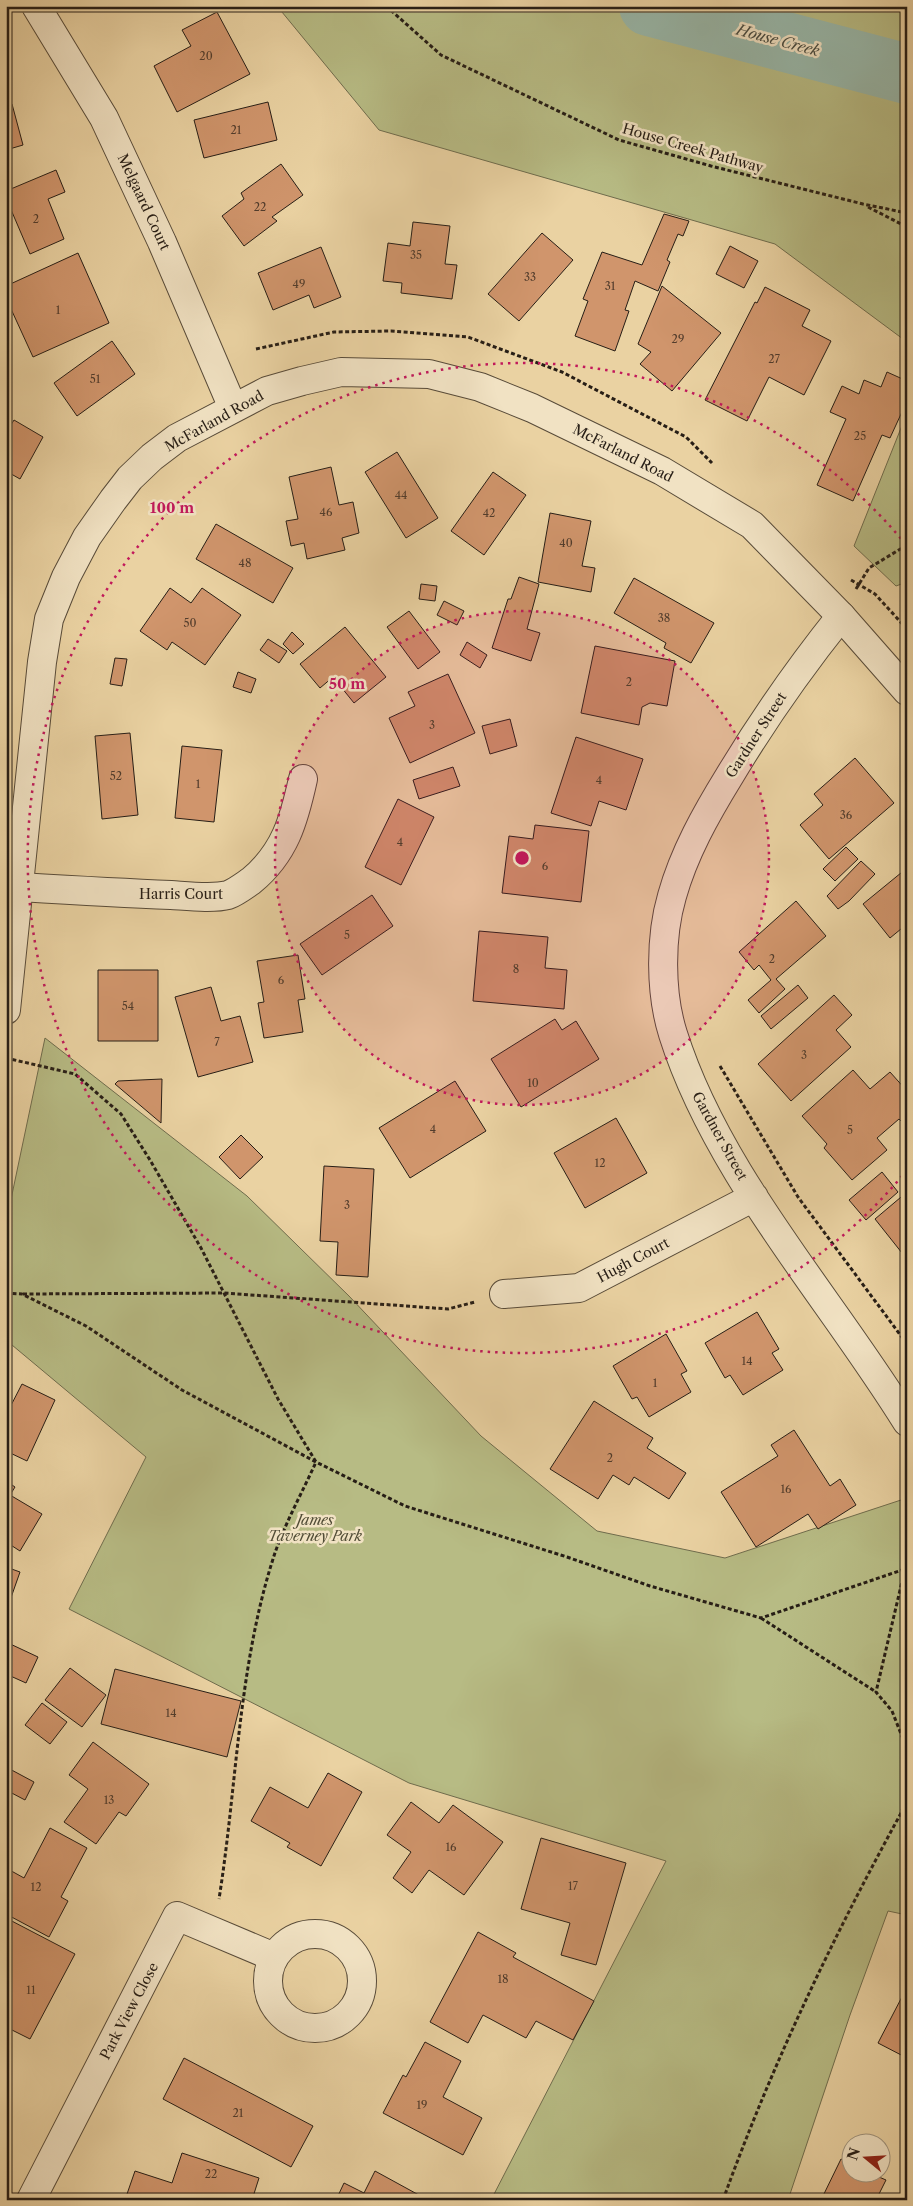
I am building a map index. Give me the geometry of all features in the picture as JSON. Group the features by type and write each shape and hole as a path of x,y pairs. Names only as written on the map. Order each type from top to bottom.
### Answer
{"street":[{"name":"Melgaard Court","path":"36,6 104,118 162,242 233,408"},
{"name":"McFarland Road","path":"6,1010 42,662 49,619 66,577 87,537 112,500 130,478 178,438 267,392 341,372 429,374 480,387 540,411 662,471 752,525 841,616 907,691"},
{"name":"Gardner Street","path":"841,616 812,652 748,745 701,824 672,897 663,962 672,1032 698,1099 754,1197 876,1371 907,1422"},
{"name":"Harris Court","path":"20,887 168,895 228,894 259,874 277,854 284,842 304,779"},
{"name":"Hugh Court","path":"504,1294 579,1288 754,1197"},
{"name":"Park View Close","path":"31,2200 177,1916 274,1957"}],"path":[{"name":"House Creek Pathway","path":"386,6 441,54 619,140 711,166 863,204 907,213"},
{"path":"863,204 907,227"},
{"path":"841,616 869,568 907,544"},
{"path":"6,1058 75,1074 121,1114 155,1168 224,1293 278,1399 316,1462"},
{"path":"720,1064 798,1197 907,1344"},
{"path":"6,1293 224,1293 448,1309 504,1294"},
{"path":"22,1294 86,1326 182,1390 316,1462 405,1506 567,1557 650,1586 760,1618 876,1692 892,1711 907,1749"},
{"path":"213,1932 228,1845 249,1654 273,1558 316,1462"},
{"path":"760,1618 906,1568"},
{"path":"876,1692 906,1568"},
{"path":"723,2200 776,2067 823,1962 907,1799"}],"green space":[{"path":"277,6 907,6 907,342 775,244 379,130"},
{"path":"907,413 907,582 896,586 854,546"},
{"name":"James Taverney Park","path":"45,1038 247,1196 349,1296 481,1436 597,1531 725,1558 901,1500 907,1510 907,1915 888,1911 850,2015 788,2200 491,2200 666,1861 409,1783 69,1609 146,1457 6,1340 6,1223"}],"building":[{"path":"217,12 250,74 177,112 154,66 191,46 182,30"},
{"path":"268,102 277,140 204,158 194,120"},
{"path":"12,104 23,145 6,150 6,106"},
{"path":"281,164 303,195 272,217 277,221 244,246 222,216 244,199 241,193"},
{"path":"56,170 65,192 48,199 64,239 30,254 6,198 6,191"},
{"path":"664,214 689,221 683,236 678,234 667,260 670,262 658,291 635,281 625,310 629,311 615,351 575,336 588,301 583,299 602,252 642,265"},
{"path":"413,222 450,226 445,264 457,265 452,299 401,293 402,283 383,281 388,243 410,246"},
{"path":"542,233 573,260 519,321 488,294"},
{"path":"730,246 758,261 744,288 716,274"},
{"path":"321,247 341,297 314,308 309,295 273,310 258,273"},
{"path":"78,253 109,323 33,357 6,298 6,286"},
{"path":"662,286 721,333 672,391 640,364 651,352 638,344"},
{"path":"765,287 810,310 802,326 831,341 804,395 769,377 747,421 705,400 755,302 757,303"},
{"path":"112,341 135,374 77,416 54,383"},
{"path":"887,372 907,381 907,401 890,438 882,435 853,501 817,485 846,419 830,412 842,386 859,394 864,380 881,387"},
{"path":"14,420 43,437 20,479 6,471 6,427 9,428"},
{"path":"397,452 438,518 406,538 365,472"},
{"path":"331,467 339,505 353,502 359,533 342,538 345,550 307,559 304,543 291,546 286,521 298,519 289,477"},
{"path":"493,472 526,495 484,555 451,531"},
{"path":"550,513 591,521 582,566 595,568 591,592 538,582"},
{"path":"216,524 293,568 273,603 196,559"},
{"path":"519,577 539,584 527,629 540,633 531,661 492,648 508,599 511,599"},
{"path":"634,578 714,623 691,663 664,648 666,643 614,613"},
{"path":"421,584 437,586 435,601 419,599"},
{"path":"170,588 191,603 202,588 241,615 205,665 172,642 167,650 140,631"},
{"path":"444,601 464,611 457,625 437,615"},
{"path":"409,611 440,652 418,669 387,627"},
{"path":"345,627 386,677 354,703 333,677 320,688 300,664"},
{"path":"292,632 304,644 293,654 283,644"},
{"path":"268,639 287,651 279,663 260,650"},
{"path":"467,642 487,655 480,668 460,655"},
{"path":"595,646 675,661 667,706 650,703 642,707 639,725 581,713"},
{"path":"115,658 127,659 122,686 110,684"},
{"path":"238,672 256,679 251,693 233,687"},
{"path":"448,674 475,733 410,763 389,718 415,706 408,692"},
{"path":"510,719 517,746 490,754 482,726"},
{"path":"130,733 138,815 102,819 95,736"},
{"path":"576,737 643,759 626,810 599,801 591,826 551,813"},
{"path":"182,746 222,750 214,822 175,818"},
{"path":"855,758 894,803 829,859 800,825 823,805 814,794"},
{"path":"453,767 460,786 419,799 413,780"},
{"path":"398,799 434,817 401,885 365,867"},
{"path":"535,825 589,831 581,902 502,893 509,836 533,839"},
{"path":"846,847 858,859 835,881 823,869"},
{"path":"861,861 875,874 849,901 838,909 827,896"},
{"path":"907,868 907,924 890,938 863,904"},
{"path":"372,895 393,926 322,975 300,944"},
{"path":"796,901 826,936 776,979 785,989 759,1013 748,1000 771,980 759,965 754,970 739,952"},
{"path":"479,931 548,937 545,968 567,970 564,1009 473,1001"},
{"path":"298,955 305,999 298,1000 303,1032 264,1038 258,1003 264,1002 257,961"},
{"path":"98,970 158,970 158,1041 98,1041"},
{"path":"798,985 808,998 771,1029 761,1016"},
{"path":"211,987 221,1021 240,1016 253,1062 198,1077 175,997"},
{"path":"834,995 852,1015 836,1030 851,1047 791,1101 758,1064"},
{"path":"555,1019 562,1030 576,1021 599,1059 521,1107 491,1059"},
{"path":"853,1070 870,1089 890,1072 907,1091 907,1118 902,1122 899,1119 877,1138 887,1150 852,1180 824,1148 827,1144 802,1116"},
{"path":"162,1079 161,1123 115,1084 118,1081"},
{"path":"455,1081 486,1131 410,1178 379,1128"},
{"path":"616,1118 647,1173 585,1208 554,1153"},
{"path":"241,1135 263,1157 240,1179 219,1157"},
{"path":"324,1166 374,1169 368,1277 336,1275 338,1242 320,1241"},
{"path":"882,1172 898,1192 866,1220 849,1200"},
{"path":"907,1192 907,1249 902,1253 875,1219"},
{"path":"757,1312 779,1349 772,1353 783,1370 743,1395 730,1375 725,1378 705,1343"},
{"path":"666,1334 687,1371 681,1374 691,1392 649,1417 637,1397 632,1399 613,1366"},
{"path":"22,1384 55,1400 27,1461 6,1451 6,1415"},
{"path":"594,1401 653,1438 647,1448 686,1473 669,1499 634,1477 629,1485 613,1475 598,1499 550,1469"},
{"path":"794,1430 830,1486 840,1479 856,1505 818,1529 808,1514 756,1547 721,1492 778,1456 771,1445"},
{"path":"6,1481 15,1487 10,1495 42,1514 20,1551 6,1542"},
{"path":"6,1567 20,1572 7,1609 6,1609"},
{"path":"6,1642 38,1657 26,1683 6,1674"},
{"path":"70,1668 106,1695 82,1727 45,1700"},
{"path":"115,1669 241,1701 227,1757 101,1724"},
{"path":"42,1703 67,1722 50,1744 25,1725"},
{"path":"93,1742 149,1784 126,1816 119,1812 96,1844 64,1822 88,1789 69,1775"},
{"path":"6,1767 34,1782 25,1800 6,1790"},
{"path":"328,1773 362,1792 321,1866 287,1847 290,1843 251,1821 270,1787 308,1808"},
{"path":"411,1802 439,1823 453,1805 503,1842 464,1895 429,1870 412,1893 393,1878 411,1852 387,1835"},
{"path":"50,1828 87,1848 61,1897 68,1901 49,1937 6,1914 6,1868 24,1878"},
{"path":"541,1838 626,1863 596,1965 561,1955 570,1923 521,1909"},
{"path":"6,1918 75,1954 30,2039 6,2027"},
{"path":"478,1932 516,1953 513,1957 594,2001 573,2040 536,2021 526,2038 483,2015 468,2043 430,2022"},
{"path":"904,1993 907,1994 907,2058 878,2043"},
{"path":"425,2042 461,2061 443,2097 482,2118 463,2155 383,2113 403,2075 406,2077"},
{"path":"184,2058 313,2126 291,2167 163,2099"},
{"path":"182,2153 259,2178 252,2200 144,2200 127,2194 135,2171 172,2183"},
{"path":"840,2161 840,2184 884,2184 876,2200 821,2200"},
{"path":"375,2171 428,2200 336,2200 344,2183 364,2193"}],"waterway":[{"name":"House Creek","path":"649,6 907,74"}]}
